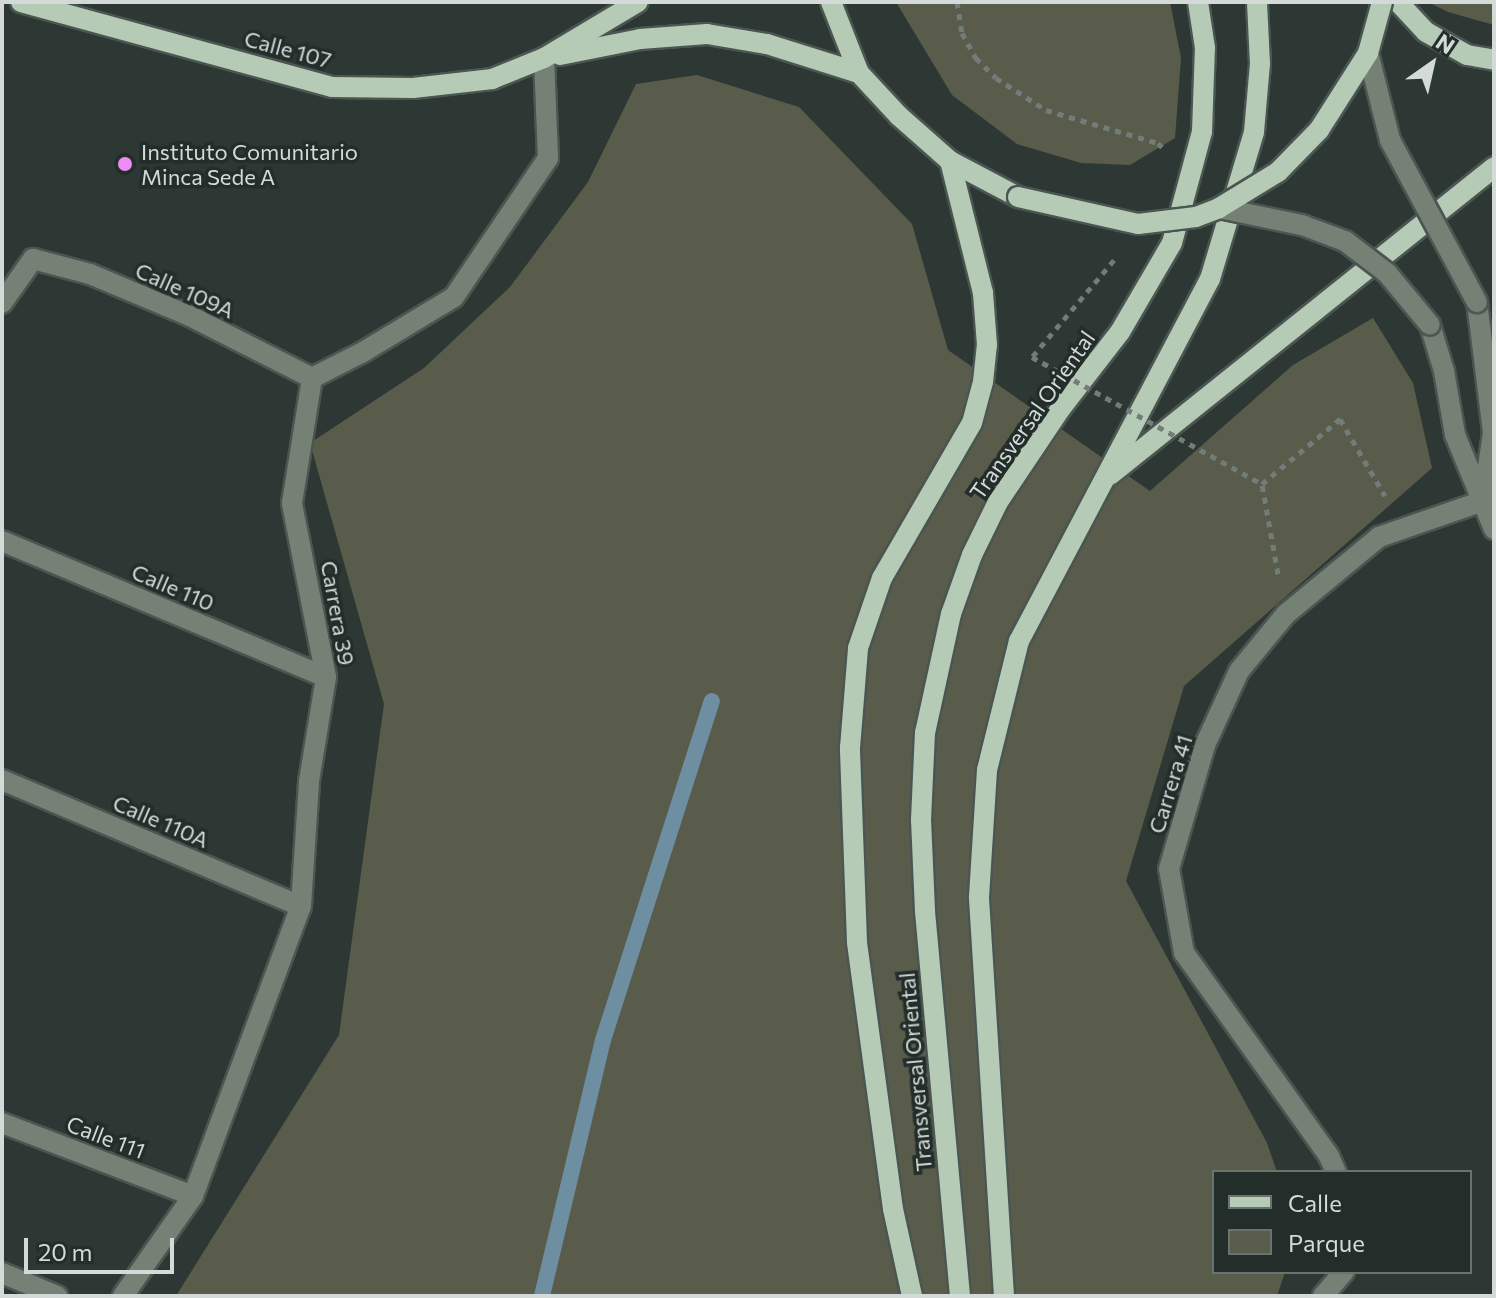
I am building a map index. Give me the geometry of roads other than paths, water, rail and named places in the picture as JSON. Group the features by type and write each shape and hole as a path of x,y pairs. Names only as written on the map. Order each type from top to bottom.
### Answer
{"main road":[{"name":"Calle 107","path":"21,2 332,87 413,88 492,79 544,58 638,2"},
{"path":"831,2 859,73 899,116 950,161 1018,197 1138,224 1196,217 1219,208 1289,164 1319,130 1368,53 1382,2"},
{"name":"Transversal Oriental","path":"960,1296 925,911 921,820 925,733 951,614 972,555 998,502 1061,408 1120,332 1172,243 1202,132 1205,48 1198,2"},
{"path":"1004,1296 980,912 987,770 1019,641 1210,279 1254,132 1260,64 1257,2"},
{"path":"1398,2 1426,32 1467,55 1494,60"},
{"name":"Calle 107","path":"544,58 640,39 707,34 767,44 859,73"},
{"path":"912,1296 890,1194 857,942 850,748 858,648 882,578 972,423 983,382 987,345 983,293 950,161"},
{"path":"1104,480 1494,167"}],"street":[{"path":"1368,53 1390,140 1477,302 1493,433 1483,501"},
{"path":"312,378 363,352 454,297 548,158 544,58"},
{"path":"1219,208 1302,225 1345,241 1387,273 1430,325 1444,371 1455,435 1494,529"},
{"name":"Calle 109A","path":"2,303 33,259 90,274 190,316 312,378"},
{"name":"Carrera 39","path":"123,1296 193,1196 301,906 309,781 326,677 292,503 312,378"},
{"name":"Carrera 41","path":"1335,1170 1329,1156 1184,953 1169,869 1205,745 1239,671 1286,614 1379,537 1483,501"},
{"name":"Calle 110","path":"2,541 326,677"},
{"name":"Calle 110A","path":"2,780 301,906"},
{"name":"Calle 111","path":"2,1123 193,1196"},
{"path":"2,1273 57,1296"},
{"path":"1323,1296 1342,1274"}],"waterway":[{"path":"542,1296 603,1040 712,701"}],"place":[{"name":"Instituto Comunitario Minca Sede A","path":"125,164"}]}
